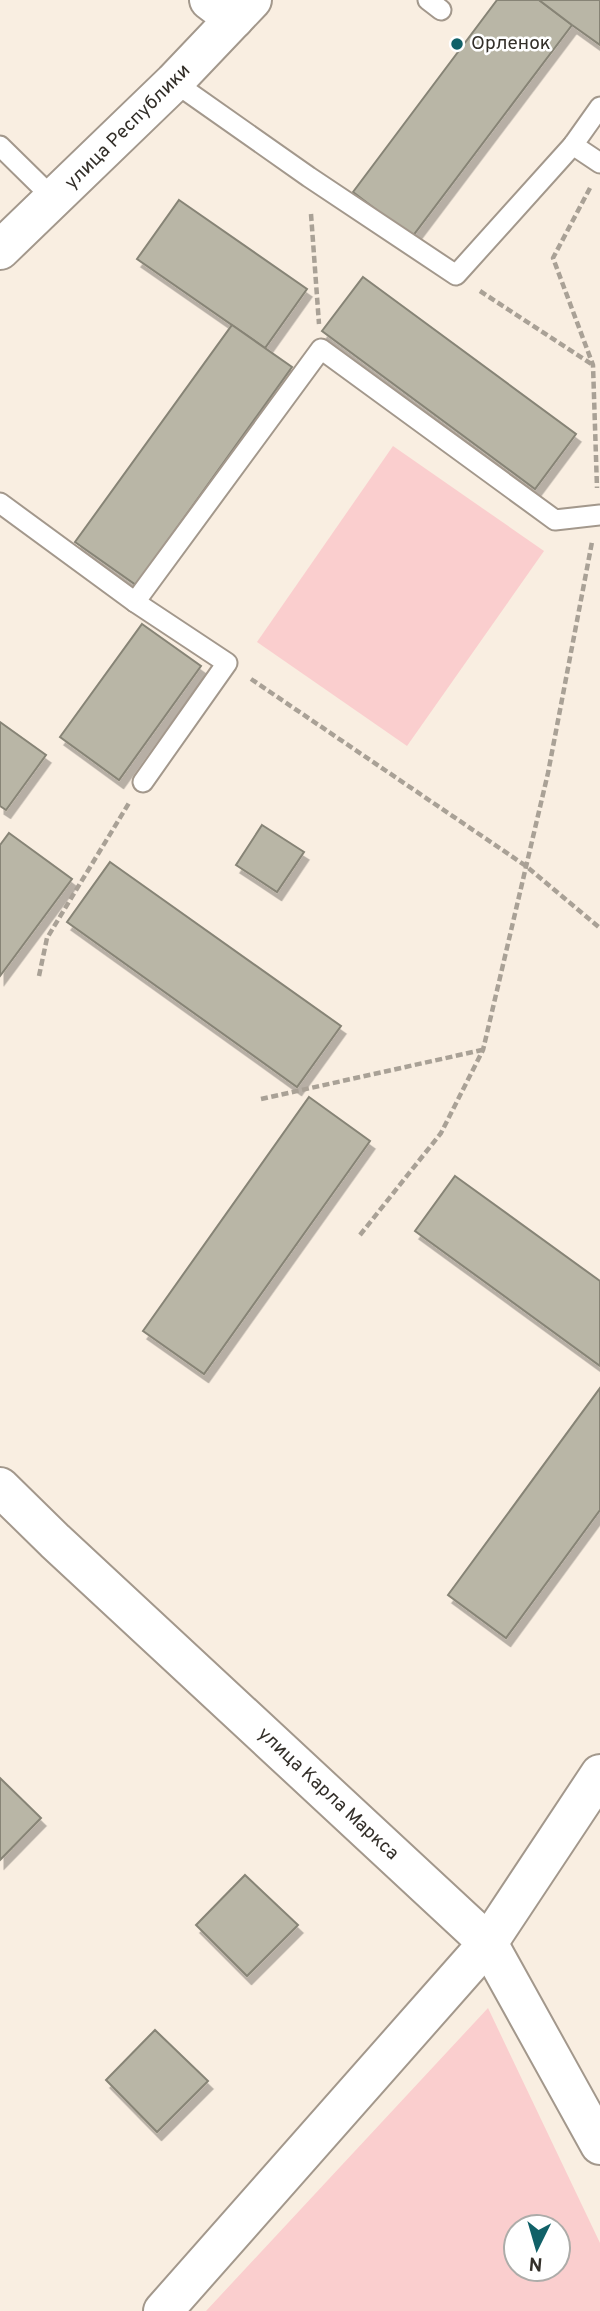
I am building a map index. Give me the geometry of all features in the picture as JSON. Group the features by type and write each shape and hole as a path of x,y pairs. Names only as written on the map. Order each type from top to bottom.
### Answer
{"street":[{"name":"улица Республики","path":"0,250 174,82 232,6"},
{"name":"улица Карла Маркса","path":"0,1487 488,1943 600,2145"},
{"path":"163,2311 488,1943 600,1774"}],"lane":[{"path":"174,82 309,177 456,275 573,145 600,107"},
{"path":"573,145 597,172"},
{"path":"0,146 54,199"},
{"path":"135,602 321,349 555,520 599,515"},
{"path":"0,503 135,602 227,663 143,782"}],"path":[{"path":"360,1235 441,1133 483,1050 548,773 599,515 593,365 553,258 597,172"},
{"path":"309,177 321,349"},
{"path":"456,275 593,365"},
{"path":"227,663 526,866 600,928"},
{"path":"39,976 47,938 143,782"},
{"path":"261,1099 483,1050"}],"shaded area":[{"path":"393,446 544,551 407,746 257,642"},
{"path":"488,2008 600,2243 600,2311 206,2311"}],"building":[{"path":"497,0 539,0 572,25 412,237 353,192"},
{"path":"539,0 600,0 600,45 572,25"},
{"path":"179,200 307,289 265,348 137,259"},
{"path":"363,277 576,434 535,489 322,331"},
{"path":"232,325 292,367 136,585 75,542"},
{"path":"142,624 201,666 119,780 60,737"},
{"path":"0,722 46,755 6,810 0,806"},
{"path":"262,825 304,852 277,892 236,865"},
{"path":"9,833 72,879 0,976 0,845"},
{"path":"110,862 341,1026 297,1087 67,922"},
{"path":"309,1097 370,1141 204,1374 143,1331"},
{"path":"455,1176 600,1281 600,1366 415,1231"},
{"path":"600,1388 600,1510 506,1638 448,1595"},
{"path":"0,1778 41,1818 0,1860"},
{"path":"245,1875 298,1925 247,1976 196,1925"},
{"path":"155,2030 208,2081 157,2132 106,2080"}],"place":[{"name":"Орленок","path":"457,44"}]}
